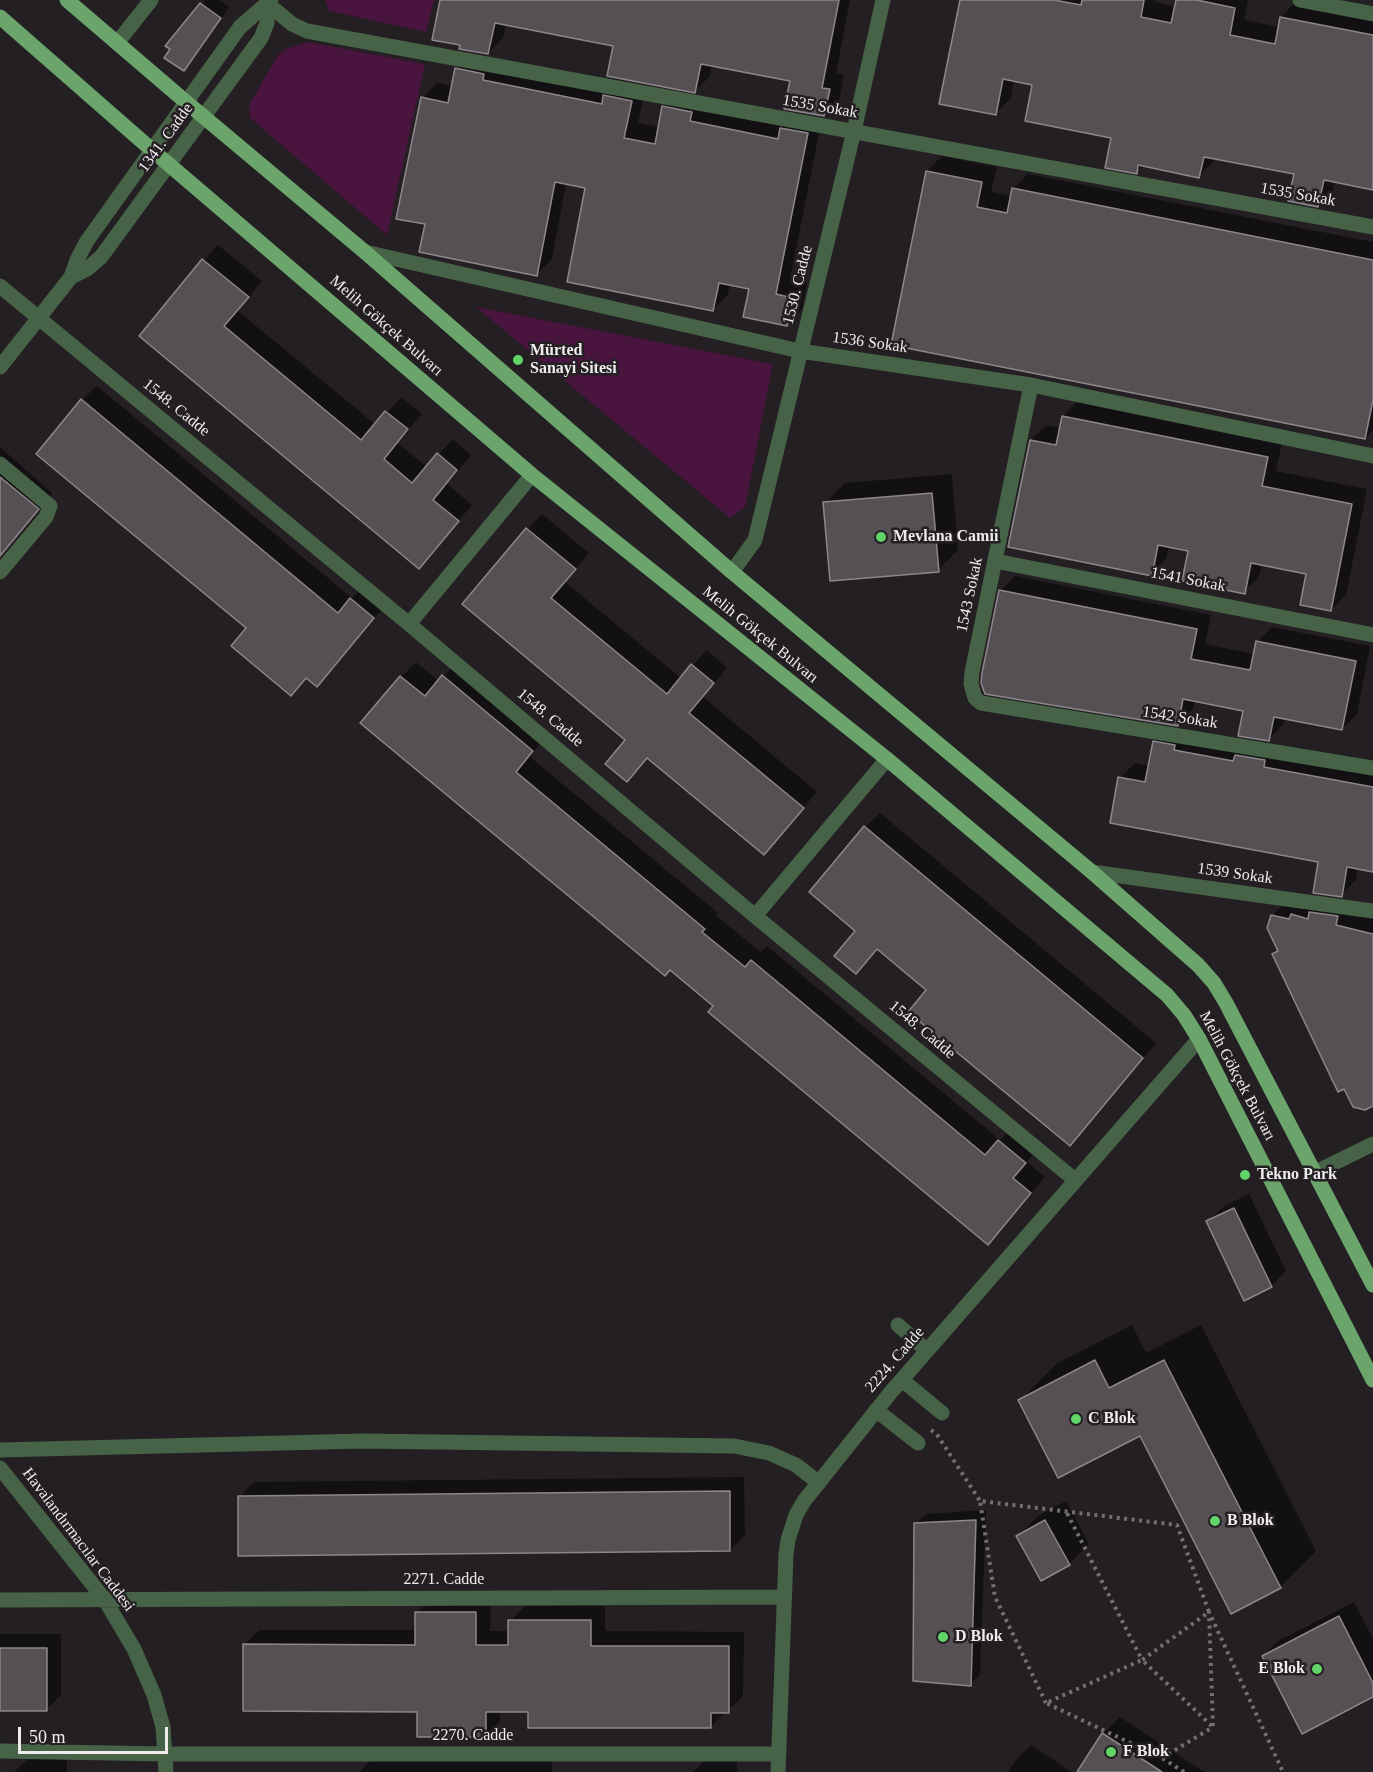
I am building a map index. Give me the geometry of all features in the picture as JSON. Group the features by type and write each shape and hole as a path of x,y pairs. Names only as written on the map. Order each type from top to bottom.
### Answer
{"main road":[{"name":"Melih Gökçek Bulvarı","path":"68,0 365,252 732,572 1092,872 1198,965 1214,983 1373,1285"},
{"name":"Melih Gökçek Bulvarı","path":"0,17 169,165 532,475 887,759 1167,995 1184,1015 1199,1039 1373,1380"}],"street":[{"path":"117,43 151,0"},
{"name":"1530. Cadde","path":"732,572 755,540 854,131 883,0"},
{"path":"1300,0 1373,14"},
{"name":"1535 Sokak","path":"270,2 292,24 307,31 1373,227"},
{"name":"1341. Cadde","path":"0,367 71,277 87,241 240,27 270,2"},
{"name":"1341. Cadde","path":"71,277 87,269 101,257 204,117 261,38 267,23 270,2"},
{"name":"1536 Sokak","path":"365,252 800,351 1031,385 1373,456"},
{"name":"1548. Cadde","path":"0,286 1075,1180"},
{"name":"1543 Sokak","path":"981,703 975,698 971,684 1031,385"},
{"path":"0,464 50,506 46,517 0,572"},
{"path":"409,624 532,475"},
{"name":"1541 Sokak","path":"995,561 1373,635"},
{"name":"1542 Sokak","path":"981,703 1373,768"},
{"path":"755,916 887,759"},
{"name":"1539 Sokak","path":"1092,872 1373,911"},
{"name":"2224. Cadde","path":"778,1772 786,1555 792,1525 804,1501 876,1410 1199,1039"},
{"path":"1314,1173 1373,1144"},
{"path":"898,1325 927,1351"},
{"path":"902,1380 942,1413"},
{"path":"876,1410 918,1443"},
{"path":"0,1450 362,1441 734,1446 769,1453 796,1465 819,1483"},
{"name":"Havalandırmacılar Caddesi","path":"0,1468 105,1600 134,1649 154,1695 163,1727 166,1772"},
{"name":"2271. Cadde","path":"0,1600 784,1597"},
{"name":"2270. Cadde","path":"0,1751 166,1754 779,1754"}],"path":[{"path":"930,1428 938,1436 980,1501 995,1597 1046,1703 1162,1758 1184,1772"},
{"path":"980,1501 1176,1525 1209,1612 1283,1772"},
{"path":"1067,1513 1142,1660 1213,1727"},
{"path":"1046,1703 1142,1660 1209,1612"},
{"path":"1209,1612 1213,1727"},
{"path":"1162,1758 1213,1727"}],"shaded area":[{"path":"325,0 434,0 426,32 329,11"},
{"path":"307,42 425,64 387,235 250,118 249,105 278,55 286,49"},
{"path":"476,307 773,364 745,507 730,518"}],"building":[{"path":"440,0 839,0 822,88 830,89 824,116 784,109 790,81 701,64 695,93 607,76 613,46 495,23 488,54 459,49 460,45 432,40"},
{"path":"960,0 1054,0 1081,5 1082,0 1144,0 1141,17 1171,23 1176,0 1197,0 1235,8 1230,35 1275,44 1280,17 1373,35 1373,190 1324,180 1318,207 1288,201 1294,174 1204,157 1199,178 1138,165 1137,174 1105,168 1111,138 1025,121 1032,85 1003,79 996,115 939,104"},
{"path":"200,3 221,18 184,71 164,58 170,49 165,46"},
{"path":"455,68 484,74 483,80 602,104 603,95 632,101 624,138 655,144 662,106 692,112 690,121 778,139 780,128 808,133 776,294 793,298 787,326 743,317 749,289 719,283 713,311 567,282 585,188 555,182 537,276 419,252 425,224 396,219 421,97 448,103"},
{"path":"926,171 982,182 977,207 1007,213 1012,188 1373,260 1373,400 1365,439 891,345"},
{"path":"202,259 249,297 224,326 361,440 385,411 408,429 384,459 412,483 437,453 457,470 433,500 459,521 419,569 139,336"},
{"path":"81,399 338,613 350,598 374,618 317,687 306,678 291,696 231,646 246,628 36,454"},
{"path":"1062,416 1268,457 1262,486 1352,504 1331,611 1300,605 1306,574 1251,563 1245,594 1182,581 1188,551 1158,545 1152,576 1008,547 1030,440 1056,445"},
{"path":"0,477 39,509 0,556"},
{"name":"Mevlana Camii","path":"932,493 939,572 830,581 823,502"},
{"path":"526,528 576,569 551,598 667,694 691,664 714,683 689,713 804,808 764,855 647,758 627,782 605,764 625,740 462,604"},
{"path":"999,590 1197,629 1191,659 1250,670 1256,641 1356,661 1342,730 1274,717 1269,741 1238,736 1243,711 1183,699 1178,726 985,694 981,683 982,673"},
{"path":"442,675 533,751 516,772 705,929 702,932 745,967 751,960 985,1155 998,1140 1026,1163 1013,1178 1031,1193 988,1245 708,1012 713,1006 670,970 665,976 360,723 400,676 425,696"},
{"path":"1153,741 1175,745 1174,750 1233,761 1235,755 1265,760 1264,767 1373,787 1373,872 1347,867 1342,897 1313,893 1318,862 1110,823 1118,777 1145,782"},
{"path":"864,826 1143,1058 1070,1146 908,1012 926,990 877,949 856,974 834,956 855,931 809,892"},
{"path":"1309,912 1338,916 1336,925 1373,934 1373,1106 1365,1110 1353,1107 1344,1089 1338,1092 1272,954 1278,951 1267,928 1271,915 1289,919 1291,914 1308,919"},
{"path":"1234,1208 1272,1287 1244,1301 1206,1221"},
{"name":"B Blok","path":"1095,1360 1109,1388 1164,1360 1281,1588 1231,1614 1140,1436 1058,1478 1018,1400"},
{"path":"730,1491 730,1551 238,1556 238,1496"},
{"name":"D Blok","path":"976,1520 971,1686 913,1681 914,1523"},
{"path":"1045,1520 1070,1565 1041,1581 1016,1536"},
{"path":"415,1612 476,1612 476,1645 508,1645 508,1620 591,1620 591,1646 729,1646 729,1713 711,1713 711,1728 528,1728 528,1712 486,1712 486,1737 417,1737 417,1712 243,1711 243,1644 415,1645"},
{"name":"E Blok","path":"1339,1616 1373,1683 1373,1697 1302,1734 1262,1656"},
{"path":"0,1648 47,1648 47,1711 0,1711"},
{"name":"F Blok","path":"1102,1733 1162,1772 1077,1772"}],"place":[{"name":"Mürted Sanayi Sitesi","path":"518,360"},
{"name":"Mevlana Camii","path":"881,537"},
{"name":"Tekno Park","path":"1245,1175"},
{"name":"C Blok","path":"1076,1419"},
{"name":"B Blok","path":"1215,1521"},
{"name":"D Blok","path":"943,1637"},
{"name":"E Blok","path":"1317,1669"},
{"name":"F Blok","path":"1111,1752"}]}
